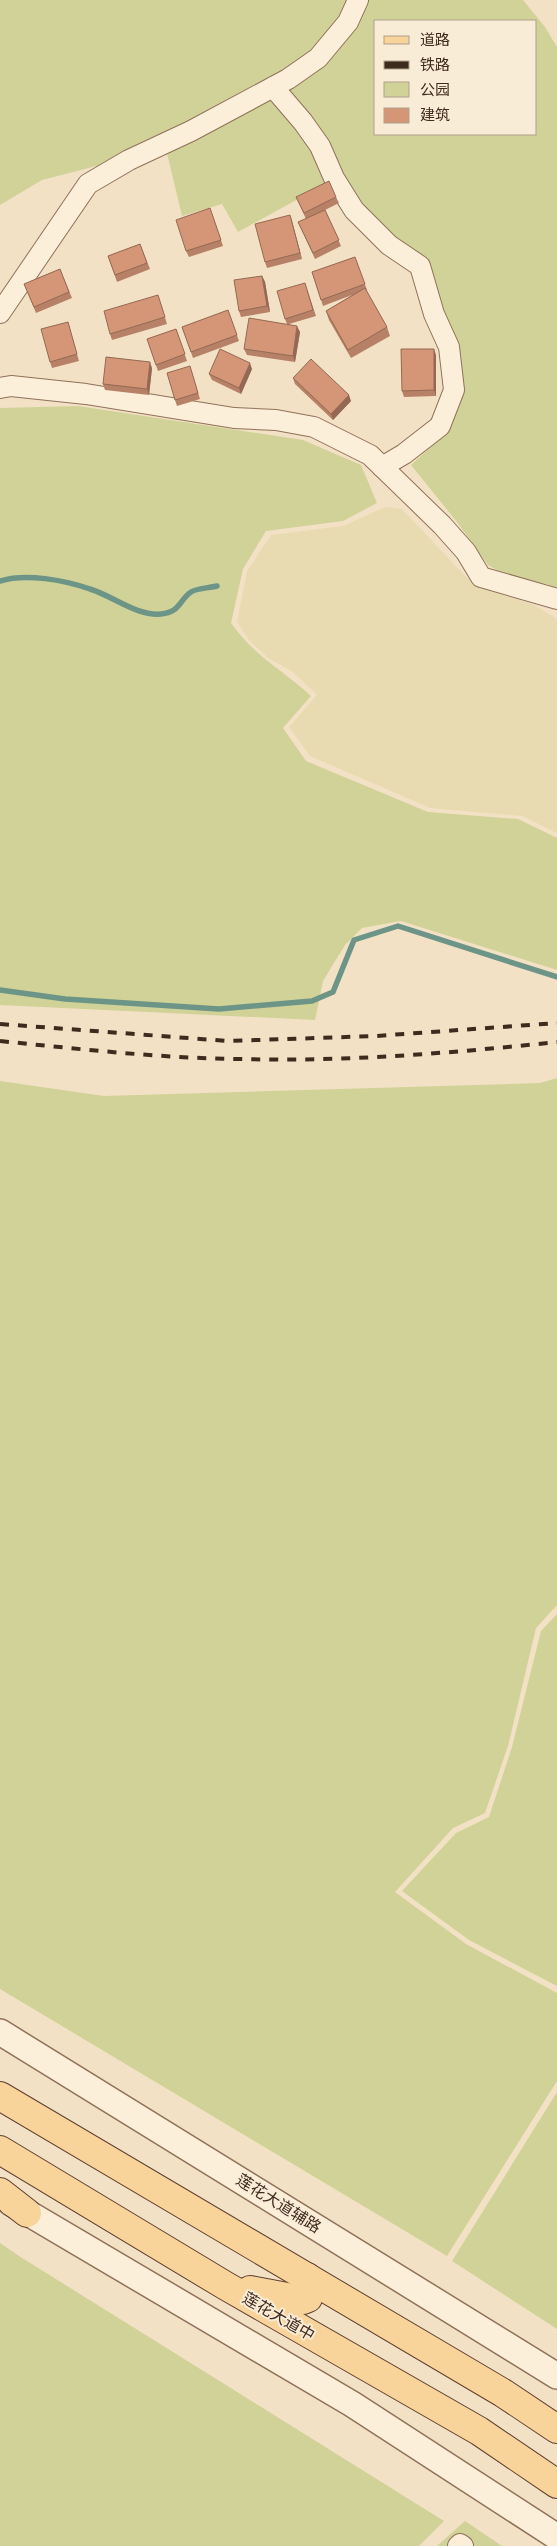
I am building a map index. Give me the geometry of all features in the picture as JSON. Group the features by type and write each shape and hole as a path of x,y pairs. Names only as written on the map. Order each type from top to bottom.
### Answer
{"main road":[{"path":"0,2096 503,2393 557,2429"},
{"name":"莲花大道中","path":"0,2150 226,2286 479,2431 557,2484"},
{"path":"0,2192 27,2213"},
{"path":"226,2286 303,2300 308,2298 311,2289 307,2277"}],"street":[{"path":"0,313 88,184 129,160 192,131 273,87 318,58 348,22 358,0"},
{"path":"273,87 303,122 320,146 334,178 354,210 389,245 420,266 434,314 449,347 454,390 440,426 404,454 382,467"},
{"path":"0,388 11,386 86,394 234,418 276,420 314,427 370,455 442,525 466,552 481,577 511,588 557,600"},
{"name":"莲花大道辅路","path":"0,2032 557,2376"},
{"path":"0,2196 352,2404 557,2537"},
{"path":"458,2546 460,2544 463,2546"}],"shaded area":[{"path":"385,507 402,509 472,583 534,605 557,619 557,833 522,816 430,808 310,756 289,727 317,695 293,672 268,658 249,640 237,622 247,571 271,535 343,526"}],"green space":[{"path":"0,0 350,0 344,17 310,54 275,77 112,162 42,180 0,205"},
{"path":"364,0 523,0 545,27 557,47 557,589 547,584 512,579 488,565 457,522 411,465 447,432 461,389 425,263 359,206 338,174 318,188 238,232 222,204 182,216 166,149 280,90"},
{"path":"78,406 303,440 361,465 377,503 343,521 266,531 243,569 231,623 259,654 311,696 283,728 306,761 428,812 518,819 557,838 557,970 401,921 362,928 345,945 323,981 315,1020 0,1005 0,408"},
{"path":"557,1078 557,1605 536,1628 508,1746 485,1813 453,1828 395,1892 466,1944 557,1993 557,2081 447,2256 0,1989 0,1081 104,1096 540,1083"},
{"path":"557,1614 557,1986 469,1940 402,1891 456,1833 489,1817 512,1747 541,1631"},
{"path":"557,2092 557,2329 452,2261"},
{"path":"0,2243 444,2521 419,2546 0,2546"},
{"path":"465,2521 502,2546 437,2546"}],"building":[{"path":"329,181 336,197 304,213 296,197"},
{"path":"210,208 221,240 186,251 176,220"},
{"path":"325,210 339,240 313,253 298,222"},
{"path":"290,215 300,253 265,262 255,224"},
{"path":"140,244 147,263 115,275 108,256"},
{"path":"355,257 365,284 321,300 312,272"},
{"path":"60,269 69,292 34,307 24,284"},
{"path":"262,276 267,306 239,311 234,280"},
{"path":"305,283 313,310 285,319 277,291"},
{"path":"365,288 387,327 348,350 326,311"},
{"path":"158,295 165,317 110,334 104,311"},
{"path":"228,310 237,335 191,352 182,327"},
{"path":"249,318 297,326 293,356 244,349"},
{"path":"68,322 77,354 50,362 41,329"},
{"path":"176,329 185,354 156,365 147,339"},
{"path":"220,349 250,363 239,388 209,374"},
{"path":"401,349 434,349 434,390 402,391"},
{"path":"106,357 150,362 147,389 103,384"},
{"path":"311,359 349,395 331,414 293,378"},
{"path":"190,366 198,393 175,400 167,373"}],"waterway":[{"path":"0,581 33,578 69,583 99,592 134,609 152,614 168,613 176,608 191,592 217,586"},
{"path":"0,990 65,999 219,1009 312,1001 333,992 354,940 398,926 557,977"}],"railway":[{"path":"0,1024 228,1041 376,1036 557,1023"},
{"path":"0,1041 149,1055 279,1060 398,1056 557,1042"}]}
